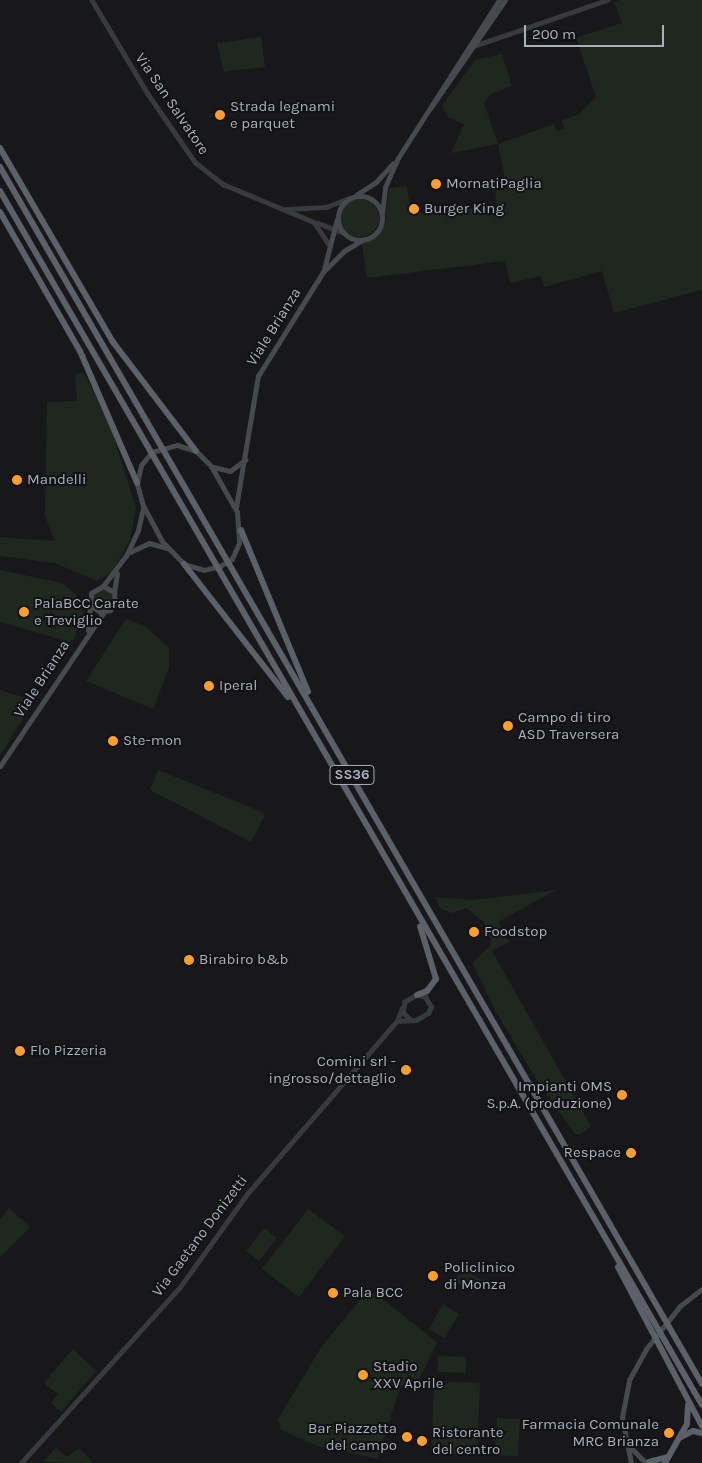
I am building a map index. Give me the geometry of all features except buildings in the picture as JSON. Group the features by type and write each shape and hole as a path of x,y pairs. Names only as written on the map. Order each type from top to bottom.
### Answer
{"highway":[{"path":"0,148 113,342 196,451"},
{"name":"SS36","path":"0,167 702,1384"},
{"name":"SS36","path":"0,191 702,1405"},
{"path":"0,212 80,351 137,483"},
{"path":"241,530 315,712"},
{"path":"184,564 303,716"},
{"path":"414,908 436,973 431,988 418,995"},
{"path":"614,1254 648,1329 702,1426"},
{"path":"665,1463 680,1438 689,1414 687,1400"},
{"path":"680,1438 694,1431 702,1433"},
{"path":"646,1462 671,1454"}],"main road":[{"path":"323,272 344,251 379,229 385,187 398,158 499,0"},
{"path":"430,108 505,0"},
{"path":"323,272 338,216 351,197 376,182 398,158"},
{"path":"351,197 369,197 382,213"},
{"path":"338,216 344,233 364,240"},
{"name":"Viale Brianza","path":"236,508 246,457 254,385 323,272"},
{"path":"177,445 196,451 211,466 236,508 241,530 236,553 220,566 204,570 184,564 167,548 143,506 137,483 139,469 152,452 177,445"},
{"path":"211,466 230,471 246,457"},
{"path":"118,571 113,607 104,612 90,605 91,592 103,586 118,571 138,530 143,506"},
{"path":"126,556 142,544 167,548"},
{"path":"103,586 114,592"},
{"name":"Viale Brianza","path":"88,631 90,605"},
{"name":"Viale Brianza","path":"0,766 88,631 104,612"},
{"path":"631,1463 626,1444 623,1396 646,1349 680,1306 701,1290"},
{"path":"626,1444 646,1462"}],"street":[{"name":"Via San Salvatore","path":"92,0 148,94 195,162 223,184 344,233"},
{"path":"474,46 607,0"},
{"name":"Via San Salvatore","path":"283,209 311,209 351,197"},
{"path":"314,222 325,233 330,250"},
{"path":"396,1021 420,1018 431,1010 429,1000 418,995 405,1002 402,1008 410,1019"},
{"name":"Via Gaetano Donizetti","path":"22,1463 176,1292 292,1138 396,1021 402,1008"}],"shaded area":[{"path":"620,0 702,0 702,290 614,313 602,271 544,287 541,276 510,283 505,261 367,278 362,244 376,237 385,225 389,188 407,186 411,214 497,206 495,191 507,188 498,144 554,124 557,131 564,129 562,120 579,114 596,97 576,38 622,23 614,2"},
{"path":"261,37 265,67 224,72 217,43"},
{"path":"502,54 512,86 491,94 484,103 498,144 451,153 464,124 448,117 442,105 475,60"},
{"path":"360,199 373,205 379,218 373,231 360,237 347,231 341,218 347,205"},
{"path":"84,373 108,419 136,508 130,540 112,572 97,581 55,563 0,556 0,537 55,541 45,516 47,402 77,401 75,374"},
{"path":"0,570 62,583 76,594 84,613 74,639 70,642 0,622"},
{"path":"103,589 110,592 113,599 110,606 103,609 96,606 93,599 96,592"},
{"path":"126,619 145,626 169,648 169,668 153,709 86,681"},
{"path":"0,690 34,701 1,754 0,754"},
{"path":"158,770 262,812 265,815 251,842 150,790"},
{"path":"556,890 498,922 509,942 492,951 591,1126 581,1134 575,1134 538,1082 496,1012 472,963 490,946 491,940 483,921 466,908 451,913 441,909 435,897 472,900"},
{"path":"9,1208 30,1227 0,1257 0,1219"},
{"path":"308,1209 345,1236 299,1297 262,1269"},
{"path":"264,1228 277,1238 259,1261 246,1251"},
{"path":"462,1268 482,1280 474,1293 454,1281"},
{"name":"Stadio XXV Aprile","path":"369,1289 437,1342 414,1390 401,1385 377,1459 315,1445 281,1430 278,1419 322,1346"},
{"path":"443,1304 459,1314 444,1338 429,1329"},
{"path":"73,1349 96,1371 61,1412 51,1403 58,1394 44,1383"},
{"path":"438,1356 466,1357 466,1373 438,1372"},
{"path":"434,1381 480,1383 477,1455 431,1454"},
{"path":"497,1418 520,1419 518,1456 495,1455"},
{"path":"56,1448 67,1457 79,1448 93,1463 43,1462"}],"place":[{"name":"Strada legnami e parquet","path":"220,115"},
{"name":"MornatiPaglia","path":"436,184"},
{"name":"Burger King","path":"414,209"},
{"name":"Mandelli","path":"17,480"},
{"name":"PalaBCC Carate e Treviglio","path":"24,612"},
{"name":"Iperal","path":"209,686"},
{"name":"Campo di tiro ASD Traversera","path":"508,726"},
{"name":"Ste-mon","path":"113,741"},
{"name":"Foodstop","path":"474,932"},
{"name":"Birabiro b&b","path":"189,960"},
{"name":"Flo Pizzeria","path":"20,1051"},
{"name":"Comini srl - ingrosso/dettaglio","path":"406,1070"},
{"name":"Impianti OMS S.p.A. (produzione)","path":"622,1095"},
{"name":"Respace","path":"631,1153"},
{"name":"Policlinico di Monza","path":"433,1276"},
{"name":"Pala BCC","path":"333,1293"},
{"name":"Stadio XXV Aprile","path":"363,1375"},
{"name":"Farmacia Comunale MRC Brianza","path":"669,1433"},
{"name":"Bar Piazzetta del campo","path":"407,1437"},
{"name":"Ristorante del centro","path":"422,1441"}]}
